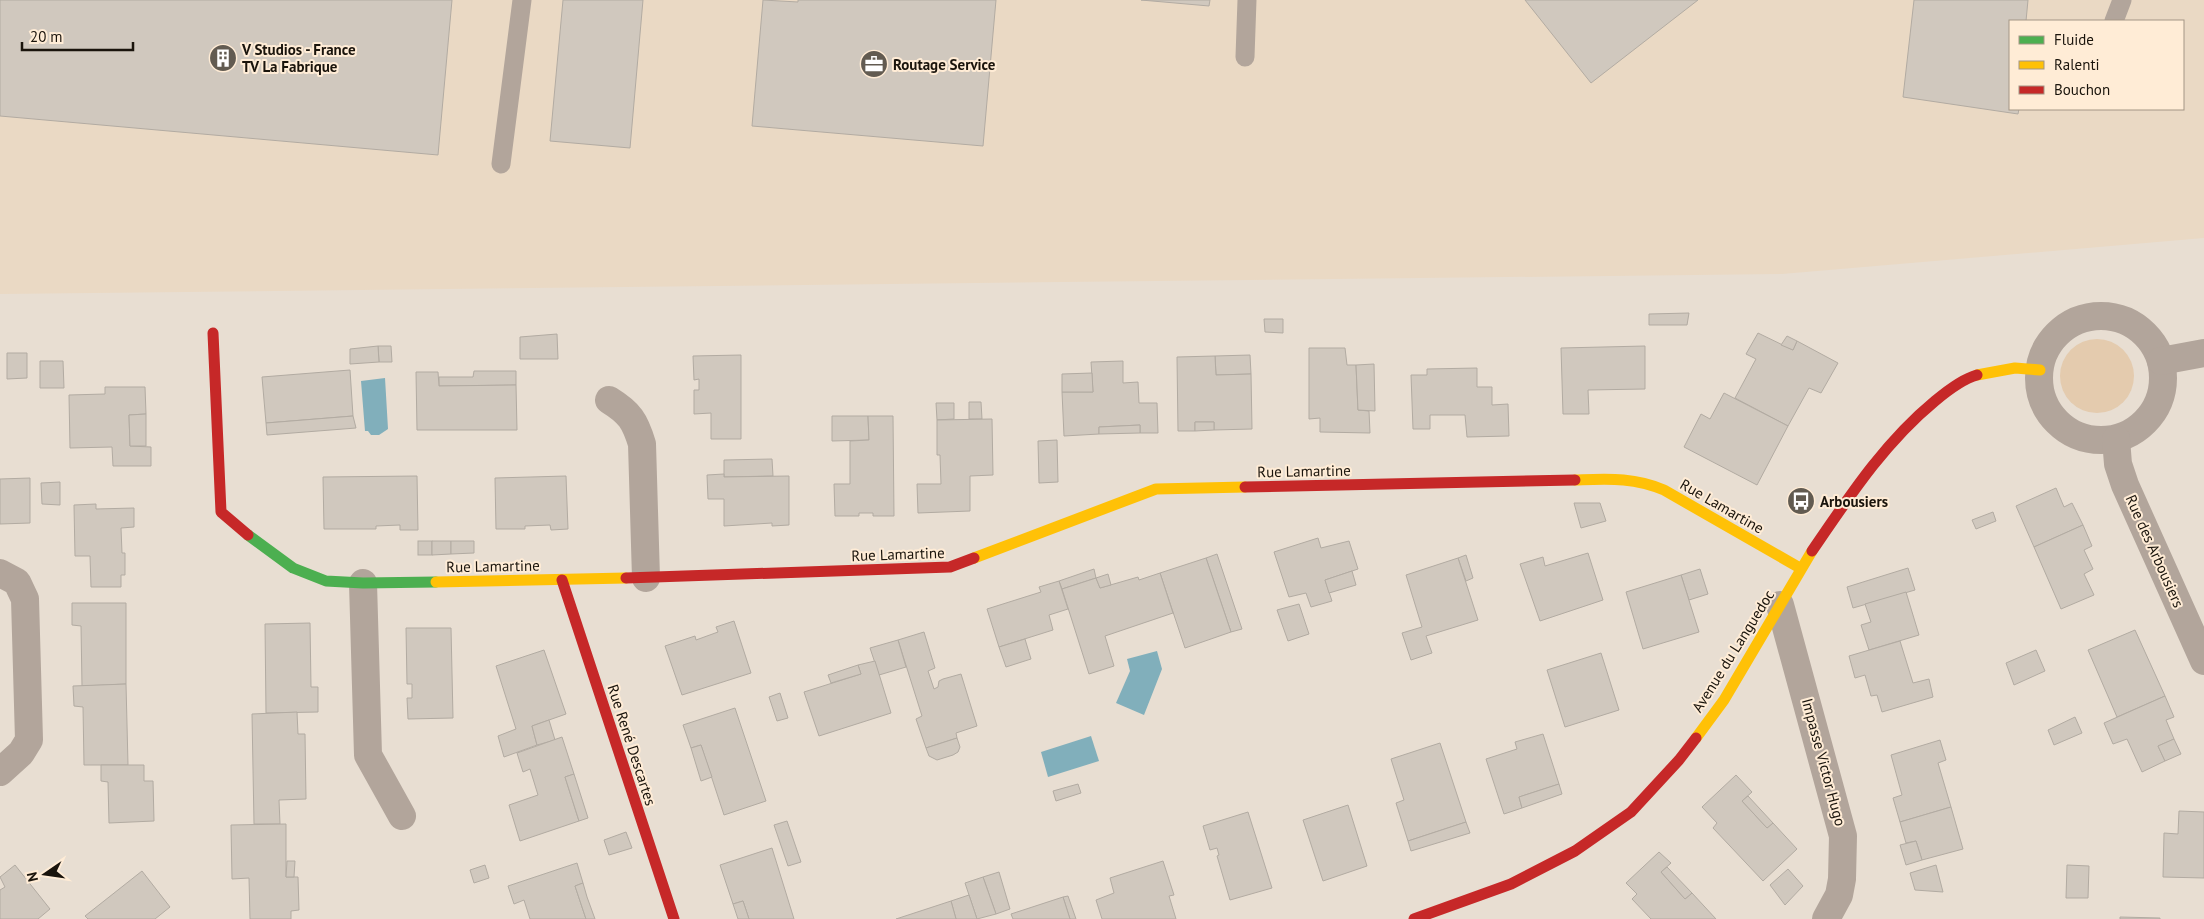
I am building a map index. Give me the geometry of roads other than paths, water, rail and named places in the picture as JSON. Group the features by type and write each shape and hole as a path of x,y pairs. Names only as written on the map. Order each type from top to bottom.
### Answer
{"street":[{"path":"2091,317 2112,317 2132,324 2144,333 2155,346 2161,361 2164,376 2160,398 2152,415 2136,430 2116,439 2095,440 2078,436 2063,427 2052,415 2042,398 2039,384 2040,370 2045,353 2055,337 2070,325 2091,317"},
{"name":"Rue Lamartine","path":"213,333 221,512 252,539 286,564 322,581 562,580 950,567 1156,489 1626,479 1645,482 1664,490 1800,568"},
{"path":"2161,361 2204,353"},
{"name":"Avenue du Languedoc","path":"1414,919 1512,884 1575,851 1631,812 1679,760 1724,700 1800,568 1867,472 1913,419 1947,391 1972,376 1995,370 2015,368 2040,370"},
{"path":"609,400 625,410 636,424 642,444 646,578"},
{"name":"Rue des Arbousiers","path":"2116,439 2118,464 2125,485 2204,661"},
{"path":"0,573 17,582 25,599 28,740 21,753 0,772"},
{"name":"Rue René Descartes","path":"562,580 674,919"},
{"path":"363,582 368,755 402,816"},
{"name":"Impasse Victor Hugo","path":"1780,605 1843,836 1842,879 1839,895 1826,919"}],"lane":[{"path":"501,164 522,0"},
{"path":"1245,58 1247,0"},
{"path":"2114,20 2122,0"}],"water":[{"path":"385,378 388,429 379,435 371,435 368,431 365,431 361,381"},
{"path":"1157,651 1162,669 1144,715 1116,703 1130,671 1127,659"},
{"path":"1091,736 1099,761 1048,777 1041,752"}],"place":[{"name":"V Studios - France TV La Fabrique","path":"223,58"},
{"name":"Routage Service","path":"874,64"},
{"name":"Arbousiers","path":"1801,501"}]}
